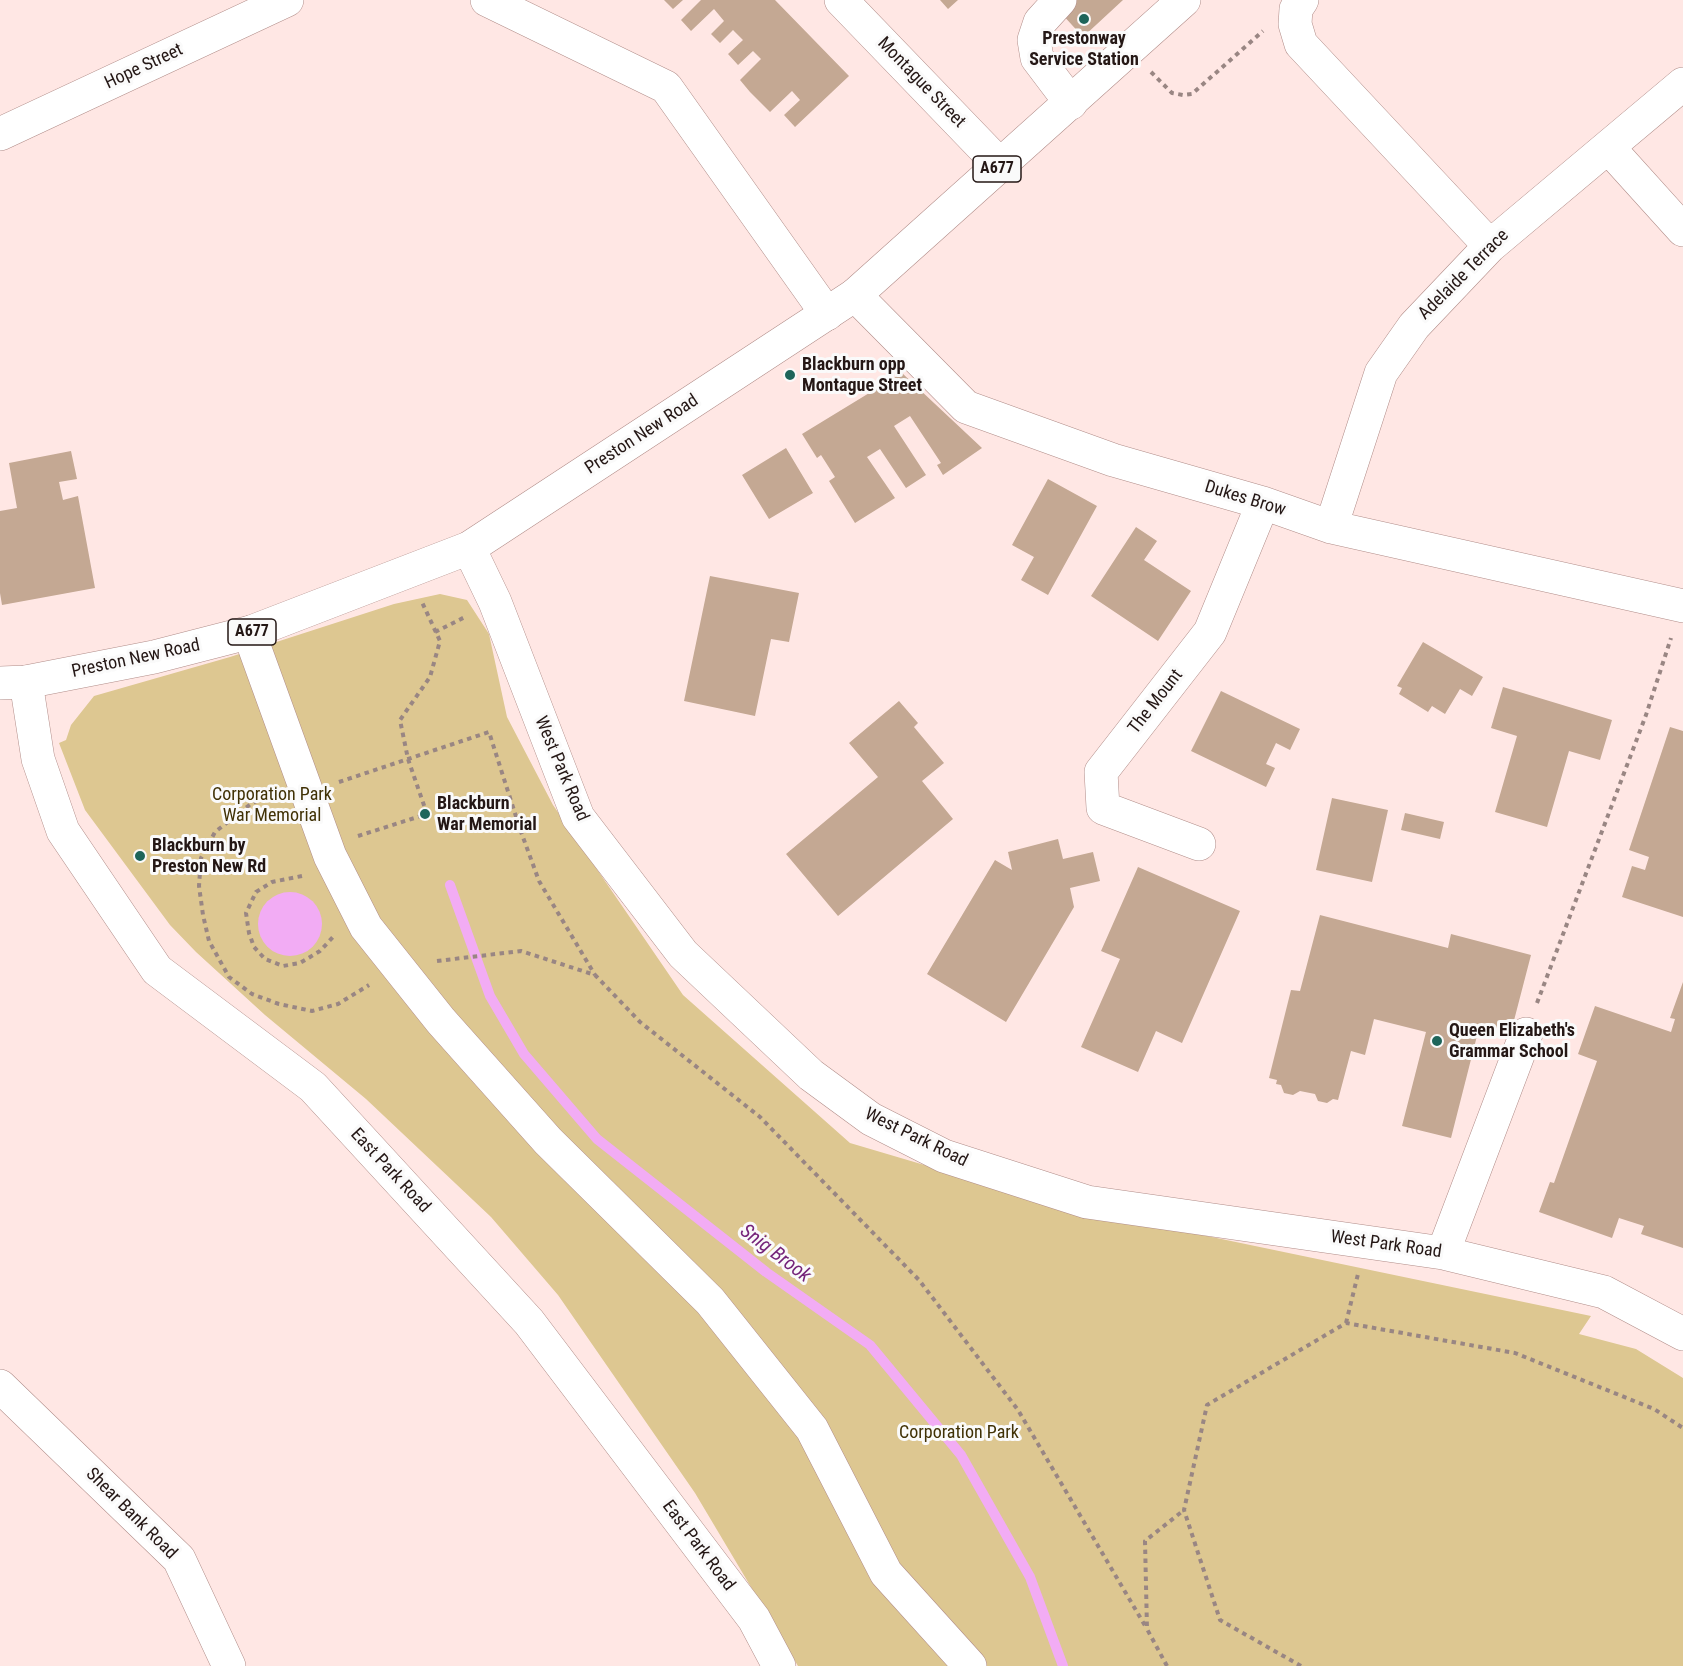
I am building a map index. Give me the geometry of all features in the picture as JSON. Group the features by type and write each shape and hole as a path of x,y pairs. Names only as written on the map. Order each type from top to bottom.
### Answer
{"main road":[{"name":"Hope Street","path":"0,134 288,0"},
{"path":"487,0 666,87 827,314"},
{"name":"Montague Street","path":"842,0 1001,166"},
{"path":"1060,0 1040,22 1034,40 1037,58 1071,103"},
{"name":"Preston New Road","path":"13,682 154,657 251,632 469,548 855,295 1184,0"},
{"path":"1302,0 1296,9 1295,24 1301,44 1490,246"},
{"name":"Adelaide Terrace","path":"1331,527 1381,372 1414,326 1490,246 1683,84"},
{"path":"1608,147 1683,230"},
{"name":"Dukes Brow","path":"855,295 966,407 1113,460 1263,503 1331,527 1682,606"},
{"name":"The Mount","path":"1199,844 1104,808 1101,772 1210,632 1263,503"},
{"name":"West Park Road","path":"469,548 495,602 578,817 683,954 811,1075 871,1119 944,1156 1076,1199 1443,1253 1604,1292 1683,1334"},
{"path":"251,632 255,649 331,858 366,927 441,1021 548,1141 710,1301 812,1429 886,1573 970,1666"},
{"name":"East Park Road","path":"13,682 63,831 157,970 313,1087 529,1322 754,1619 779,1666"},
{"path":"1443,1253 1526,1034"},
{"name":"Shear Bank Road","path":"0,1386 179,1559 229,1666"}],"path":[{"path":"1130,50 1172,93 1184,95 1192,94 1256,36"},
{"path":"351,899 340,928 320,951 300,963 283,966 265,959 254,946 246,913 256,892 272,882 427,814 408,759 400,720 430,677 440,641 408,572"},
{"path":"1526,1034 1646,715 1682,606"},
{"path":"399,969 338,1004 312,1011 279,1004 252,994 229,977 209,941 200,886 201,858 214,832 252,803 305,786 408,759 489,732 539,881 595,975 640,1022 760,1117 919,1280 1018,1410 1167,1666"},
{"path":"453,958 521,951 595,975"},
{"path":"1346,1323 1366,1242"},
{"path":"1301,1666 1220,1620 1184,1510 1207,1405 1346,1323 1515,1353 1654,1409 1683,1428"},
{"path":"1147,1629 1145,1541 1184,1510"}],"green space":[{"name":"Corporation Park","path":"440,594 467,600 489,634 507,717 553,805 683,995 850,1143 1063,1206 1591,1316 1579,1334 1636,1349 1683,1378 1683,1666 798,1666 695,1493 558,1295 491,1217 366,1099 265,1015 170,925 85,810 59,743 66,740 71,725 94,696 230,657 394,604"}],"shaded area":[{"path":"290,892 302,894 313,901 320,912 322,924 320,936 313,947 302,954 290,956 278,954 267,947 260,936 258,924 260,912 267,901 278,894"}],"building":[{"path":"664,0 683,0 673,9"},
{"path":"701,0 775,0 849,76 795,127 784,115 800,100 792,91 770,112 750,92 740,80 761,59 753,51 738,65 728,54 743,40 733,30 720,43 711,34 724,21 714,9 691,31 681,20"},
{"path":"940,0 958,0 948,9"},
{"name":"Prestonway Service Station","path":"1049,0 1123,0 1083,37"},
{"path":"902,373 982,448 943,475 937,465 941,463 910,416 894,426 926,475 906,488 880,449 867,457 895,498 855,523 829,481 835,477 821,455 817,458 802,434"},
{"path":"786,448 813,493 769,519 742,475"},
{"path":"71,451 77,479 59,482 63,500 78,496 95,588 2,605 0,511 17,508 9,463"},
{"path":"1048,479 1097,506 1048,595 1021,580 1034,557 1012,545"},
{"path":"1136,527 1157,541 1144,560 1191,591 1158,641 1091,596"},
{"path":"710,576 799,593 789,642 771,639 755,716 684,701"},
{"path":"1423,642 1483,677 1472,696 1460,689 1445,714 1432,706 1428,712 1399,694 1402,688 1397,686"},
{"path":"1503,687 1612,720 1600,760 1569,751 1547,827 1495,812 1517,736 1491,728"},
{"path":"1221,691 1300,729 1290,750 1276,743 1266,764 1275,768 1266,787 1191,751"},
{"path":"899,701 918,723 914,727 944,763 922,781 953,819 838,916 786,854 878,777 849,743"},
{"path":"1670,727 1683,731 1683,917 1622,897 1632,866 1645,870 1649,857 1629,850"},
{"path":"1332,798 1388,810 1372,882 1316,870"},
{"path":"1405,813 1444,822 1440,839 1401,830"},
{"path":"1058,839 1063,859 1093,852 1100,881 1070,888 1074,907 1006,1022 927,974 995,860 1012,870 1008,852"},
{"path":"1138,867 1240,911 1182,1043 1156,1031 1138,1072 1081,1047 1120,959 1101,951"},
{"path":"1320,915 1448,948 1451,934 1531,955 1511,1032 1480,1024 1451,1138 1402,1126 1426,1032 1374,1019 1365,1055 1351,1051 1338,1100 1333,1099 1327,1103 1318,1101 1315,1094 1300,1091 1293,1095 1284,1093 1281,1085 1276,1084 1277,1080 1269,1078 1291,990 1300,991"},
{"path":"1683,982 1683,1248 1641,1234 1644,1226 1619,1218 1612,1238 1539,1212 1550,1182 1554,1183 1597,1061 1578,1054 1595,1006 1671,1032 1675,1019 1670,1018"}],"waterway":[{"name":"Snig Brook","path":"450,885 490,996 524,1054 597,1139 766,1272 870,1345 961,1455 1030,1577 1063,1666"}],"place":[{"name":"Prestonway Service Station","path":"1084,19"},
{"name":"Blackburn opp Montague Street","path":"790,375"},
{"name":"Blackburn War Memorial","path":"425,814"},
{"name":"Blackburn by Preston New Rd","path":"140,856"},
{"name":"Queen Elizabeth's Grammar School","path":"1437,1041"}],"park label":[{"name":"Corporation Park War Memorial","path":"272,805"}]}
